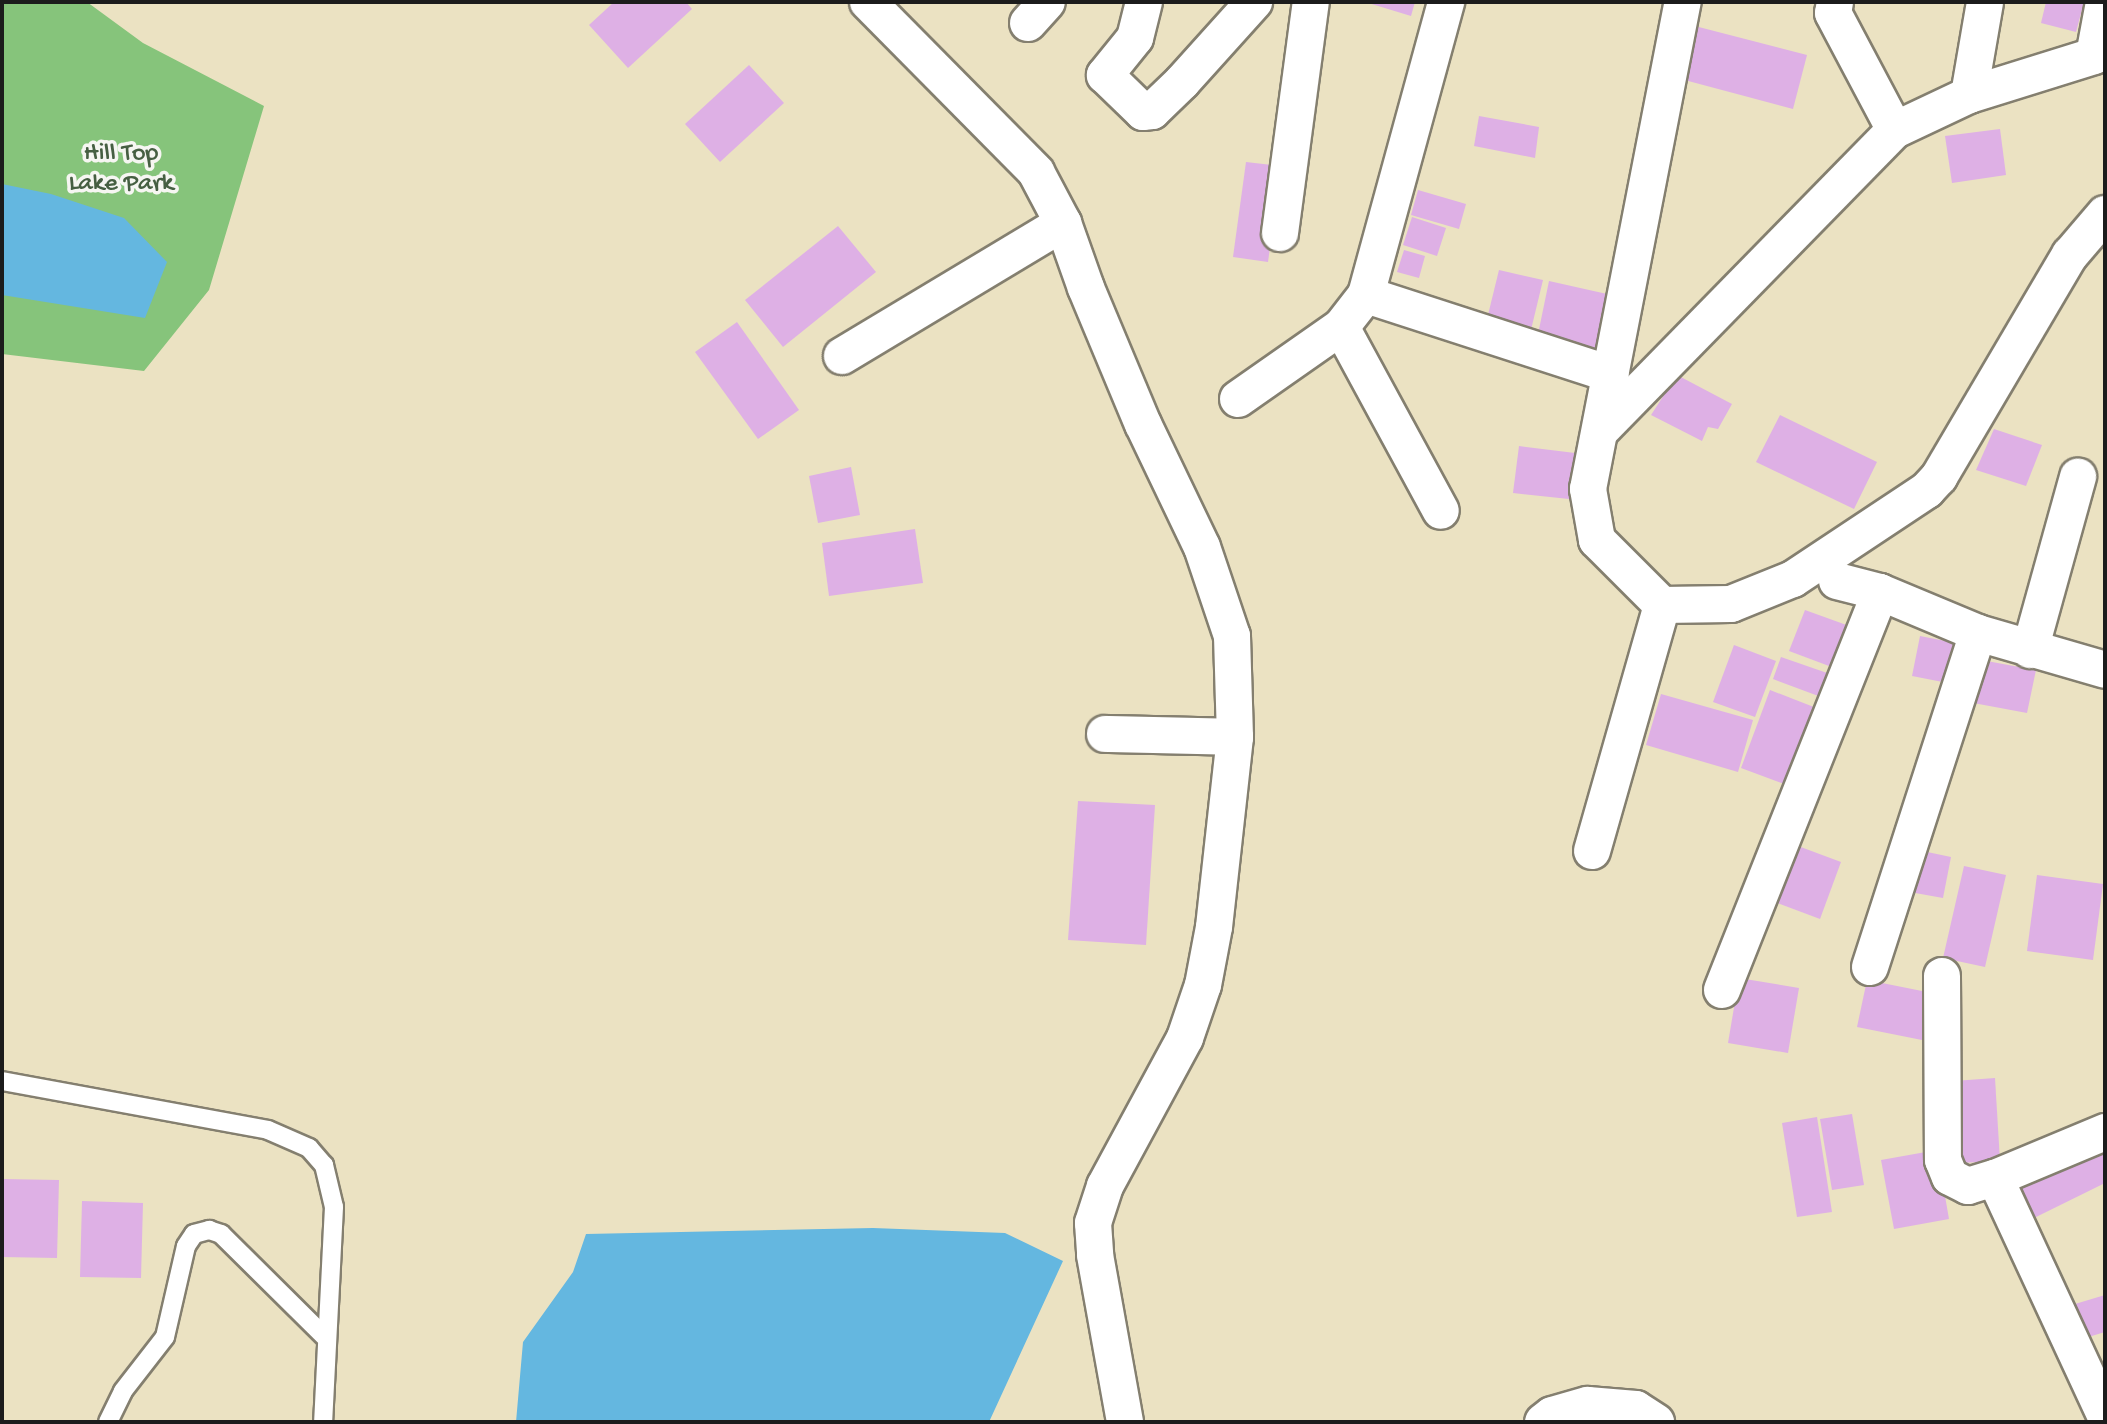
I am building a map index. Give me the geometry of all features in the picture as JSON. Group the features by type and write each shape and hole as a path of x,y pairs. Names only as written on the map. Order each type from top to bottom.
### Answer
{"street":[{"path":"868,2 1036,172 1063,223 1086,288 1143,424 1202,547 1232,636 1235,737 1214,927 1203,985 1185,1038 1105,1186 1093,1223 1095,1255 1125,1422"},
{"path":"1144,2 1135,38 1105,75 1143,112 1152,111 1182,82 1254,2"},
{"path":"1280,233 1311,2"},
{"path":"1238,399 1341,327 1366,295 1446,2"},
{"path":"1683,2 1588,489 1597,540 1662,605 1731,604 1793,579 1927,490 1939,477 2070,255 2105,214"},
{"path":"1835,2 1833,13 1895,130"},
{"path":"1969,95 1985,2"},
{"path":"1602,429 1895,130 1969,95 2094,56 2104,2"},
{"path":"842,356 1063,223"},
{"path":"1366,295 1611,374"},
{"path":"1341,327 1441,511"},
{"path":"2030,650 2078,477"},
{"path":"1837,581 1880,592 1978,633 2105,670"},
{"path":"1722,990 1880,592"},
{"path":"1592,851 1662,605"},
{"path":"1870,967 1978,633"},
{"path":"1105,734 1235,737"},
{"path":"1942,976 1943,1160 1950,1177 1968,1186 1995,1178 2105,1132"},
{"path":"1995,1178 2105,1415"},
{"path":"1543,1422 1552,1415 1588,1405 1636,1409 1656,1422"}],"lane":[{"path":"2,1081 268,1130 309,1148 324,1165 333,1198 323,1422"},
{"path":"108,1422 123,1391 165,1337 186,1246 194,1234 209,1230 221,1234 327,1339"}],"green space":[{"name":"Hill Top Lake Park","path":"2,2 87,2 143,43 264,106 209,290 144,371 2,354"}],"water":[{"path":"2,184 51,194 124,218 167,262 145,318 2,295"},
{"path":"873,1228 1005,1233 1063,1261 989,1422 516,1422 523,1342 573,1272 586,1234"}],"building":[{"path":"614,2 686,2 692,9 628,68 589,25"},
{"path":"1365,2 1415,2 1411,16"},
{"path":"2046,2 2084,2 2076,32 2041,23"},
{"path":"1691,25 1807,55 1793,109 1677,78"},
{"path":"749,65 784,103 720,162 685,124"},
{"path":"1479,116 1539,127 1535,158 1474,146"},
{"path":"2000,129 2006,175 1952,183 1945,136"},
{"path":"1246,162 1281,166 1268,262 1233,257"},
{"path":"1418,190 1466,204 1459,229 1411,215"},
{"path":"1412,217 1446,228 1437,256 1403,245"},
{"path":"838,226 876,272 783,347 745,300"},
{"path":"1404,250 1425,256 1419,278 1397,272"},
{"path":"1499,270 1543,280 1530,334 1486,323"},
{"path":"1549,281 1607,294 1595,351 1537,339"},
{"path":"737,322 799,410 758,439 695,352"},
{"path":"1677,375 1732,404 1718,429 1708,427 1702,441 1651,415"},
{"path":"1780,415 1877,462 1854,509 1756,462"},
{"path":"1994,429 2042,445 2026,486 1976,470"},
{"path":"1519,446 1575,453 1569,499 1513,493"},
{"path":"851,467 860,515 818,523 809,476"},
{"path":"915,529 923,583 829,596 822,543"},
{"path":"1805,610 1852,627 1837,669 1789,651"},
{"path":"1920,636 1966,645 1958,685 1912,676"},
{"path":"1734,645 1776,661 1755,717 1713,702"},
{"path":"1781,657 1830,674 1821,697 1773,679"},
{"path":"1976,659 2036,670 2027,713 1968,702"},
{"path":"1770,690 1824,711 1795,788 1741,768"},
{"path":"1661,694 1753,720 1738,772 1646,745"},
{"path":"1078,801 1155,805 1146,945 1068,940"},
{"path":"1790,843 1841,862 1820,919 1769,900"},
{"path":"1913,849 1951,857 1943,898 1904,891"},
{"path":"1964,866 2006,875 1985,967 1943,958"},
{"path":"2037,875 2103,884 2093,960 2027,951"},
{"path":"1739,978 1799,988 1788,1053 1728,1043"},
{"path":"1867,980 1932,993 1922,1040 1857,1027"},
{"path":"1995,1078 2000,1161 1960,1163 1954,1081"},
{"path":"1852,1114 1864,1185 1832,1190 1820,1119"},
{"path":"1817,1117 1832,1212 1797,1217 1782,1123"},
{"path":"1937,1150 1949,1219 1894,1229 1881,1160"},
{"path":"2101,1150 2105,1158 2105,1183 2032,1219 2018,1190"},
{"path":"2,1179 59,1180 57,1258 2,1257"},
{"path":"82,1201 143,1203 141,1278 80,1277"},
{"path":"2105,1295 2105,1332 2085,1338 2075,1304"}]}
